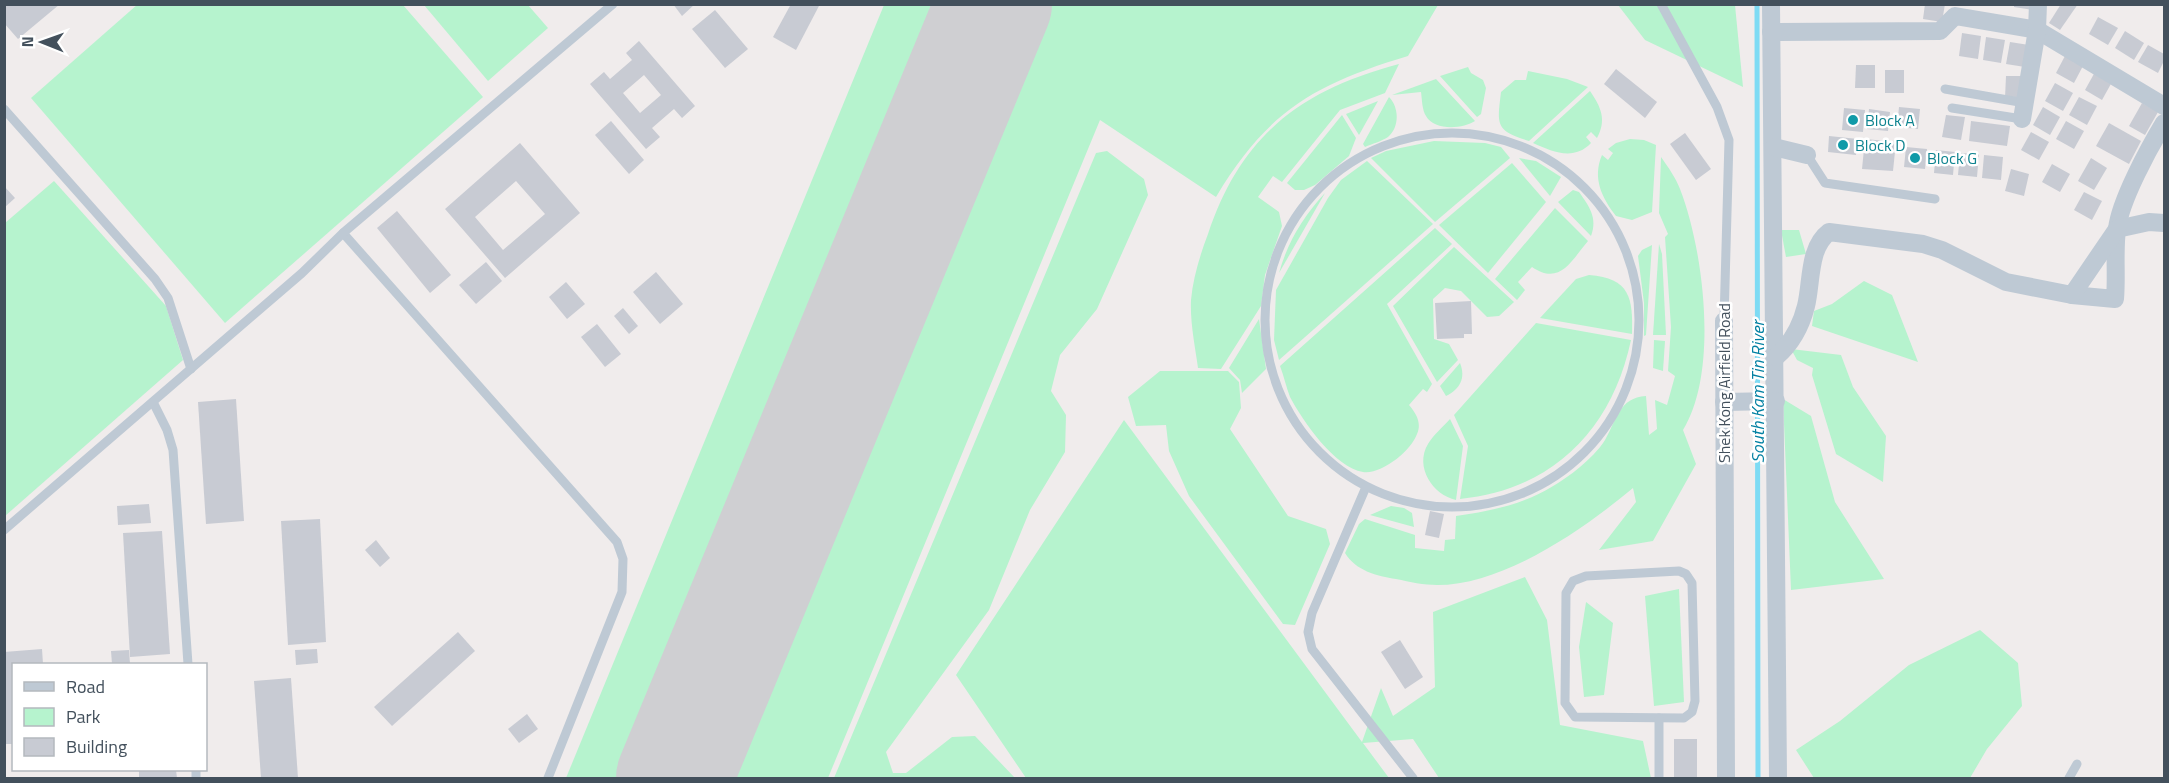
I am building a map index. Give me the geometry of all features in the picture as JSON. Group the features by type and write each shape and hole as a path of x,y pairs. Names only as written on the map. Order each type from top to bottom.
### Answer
{"street":[{"path":"1771,4 1776,357 1778,778"},
{"path":"2024,111 2037,30 2038,4"},
{"path":"1771,32 1940,31 1955,16 2037,30 2164,106"},
{"path":"2072,295 2117,229 2136,176 2164,123"},
{"path":"1774,147 1807,155"},
{"path":"2117,229 2149,222 2164,223"},
{"path":"1776,357 1786,348 1798,328 1806,306 1817,246 1829,232 1923,244 1942,250 2006,282 2072,295 2115,300 2117,229"},
{"name":"Shek Kong Airfield Road","path":"1724,321 1726,778"},
{"path":"1724,402 1776,401"}],"lane":[{"path":"4,530 302,273 343,233 613,4"},
{"name":"Shek Kong Airfield Road","path":"1661,4 1718,107 1729,140 1724,321"},
{"path":"1945,89 2024,111"},
{"path":"1952,108 2024,111"},
{"path":"4,109 155,279 168,298 191,369"},
{"path":"1473,133 1517,144 1538,153 1557,165 1591,194 1620,238 1630,263 1637,296 1637,341 1634,364 1618,406 1606,425 1577,459 1540,486 1509,498 1476,506 1431,506 1387,496 1366,487 1347,475 1313,445 1299,428 1278,388 1267,344 1267,298 1274,265 1286,234 1311,196 1345,166 1364,154 1406,138 1428,134 1473,133"},
{"path":"1807,155 1825,183 1935,199"},
{"path":"343,233 617,542 625,574 622,592 548,778"},
{"path":"153,402 167,430 173,450 188,663"},
{"path":"1366,487 1312,613 1308,632 1312,649 1413,778"},
{"path":"1679,571 1686,574 1692,583 1695,701 1692,712 1684,718 1659,718 1575,717 1569,712 1565,703 1566,593 1573,581 1586,576 1679,571"},
{"path":"1659,718 1659,778"},
{"path":"2069,778 2077,764"}],"green space":[{"path":"138,4 403,5 483,97 225,323 31,98"},
{"path":"424,5 528,5 548,28 488,81"},
{"path":"884,5 949,5 629,778 566,778"},
{"path":"1048,5 1438,5 1408,56 1346,78 1296,105 1254,143 1216,197 1100,120 828,778 728,778"},
{"path":"1618,5 1735,5 1743,87 1645,40"},
{"path":"1399,64 1385,93 1340,110 1282,182 1273,176 1258,197 1279,212 1282,226 1265,275 1261,306 1221,369 1198,368 1191,317 1193,283 1208,234 1222,199 1238,169 1257,144 1279,122 1304,103 1332,88"},
{"path":"1468,67 1471,73 1483,80 1486,88 1481,114 1477,117 1440,76"},
{"path":"1528,71 1567,79 1588,87 1529,141 1504,130 1499,119 1501,92 1515,80 1526,80"},
{"path":"1436,79 1475,121 1456,127 1435,124 1426,116 1421,92 1392,95"},
{"path":"1590,91 1602,119 1597,138 1591,132 1586,137 1591,143 1578,152 1570,153 1556,152 1533,143"},
{"path":"1389,97 1396,111 1395,128 1388,137 1365,147 1363,144"},
{"path":"1378,101 1359,135 1346,114"},
{"path":"1342,115 1356,138 1349,156 1315,185 1304,190 1295,190 1287,183"},
{"path":"1630,139 1644,140 1656,145 1652,212 1632,220 1616,216 1603,195 1598,180 1602,155 1608,160 1613,153 1608,149 1616,143"},
{"path":"1434,141 1485,143 1501,147 1510,158 1435,222 1371,158 1386,151"},
{"path":"1107,151 1144,179 1148,195 1097,309 1060,355 1051,391 1066,415 1065,452 1030,510 989,610 886,752 893,773 906,773 952,737 975,736 1015,778 834,778 1096,153"},
{"path":"1661,157 1680,189 1696,245 1704,311 1704,345 1701,377 1694,406 1683,430 1696,464 1653,541 1599,550 1636,502 1633,488 1567,537 1516,565 1489,576 1463,583 1437,585 1389,578 1374,574 1355,564 1345,553 1359,524 1365,519 1415,535 1415,548 1444,551 1445,540 1455,539 1456,516 1521,501 1551,488 1580,467 1603,444 1620,411 1630,401 1646,396 1649,435 1657,429 1655,400 1667,405 1675,376 1668,371 1671,327 1665,237 1668,234 1659,213"},
{"path":"1519,158 1536,161 1561,177 1550,196"},
{"path":"1367,161 1433,224 1279,360 1274,340 1276,290 1328,198 1341,180"},
{"path":"1512,163 1546,202 1488,273 1439,225"},
{"path":"54,181 166,306 183,360 5,516 5,223"},
{"path":"1573,190 1579,192 1591,212 1593,230 1591,236 1558,202"},
{"path":"1325,193 1279,273 1297,230"},
{"path":"1555,208 1588,241 1570,263 1558,272 1550,274 1532,267 1518,282 1525,290 1517,300 1495,279"},
{"path":"1435,228 1452,244 1387,304 1432,384 1427,392 1423,389 1409,405 1419,422 1417,434 1409,448 1386,466 1370,472 1352,469 1331,453 1311,430 1290,397 1280,366"},
{"path":"1781,230 1799,230 1806,254 1786,257"},
{"path":"1659,244 1662,254 1666,335 1653,335"},
{"path":"1652,245 1646,335 1644,336 1644,303 1638,256 1642,250"},
{"path":"1454,247 1514,302 1499,316 1487,317 1461,291 1445,288 1433,299 1434,339 1449,344 1458,360 1437,382 1393,306"},
{"path":"1589,275 1613,280 1621,285 1630,300 1632,334 1540,318 1576,279"},
{"path":"1864,281 1892,295 1918,362 1812,326 1814,311 1832,304"},
{"path":"1259,319 1266,369 1242,393 1240,380 1229,368"},
{"path":"1536,323 1631,340 1622,372 1609,402 1593,427 1573,450 1550,468 1523,483 1493,493 1460,499 1468,446 1454,415"},
{"path":"1654,340 1665,341 1663,371 1653,368"},
{"path":"1791,349 1841,355 1853,387 1886,436 1883,482 1836,454 1812,375 1813,368 1797,360"},
{"path":"1460,363 1462,378 1455,390 1446,396 1440,386"},
{"path":"1160,371 1228,371 1239,382 1241,408 1230,429 1288,516 1326,529 1330,544 1295,625 1283,624 1189,496 1169,451 1166,425 1136,426 1128,397"},
{"path":"1783,399 1811,416 1835,502 1884,579 1791,590"},
{"path":"1450,419 1463,446 1456,500 1433,486 1428,479 1423,462 1428,444"},
{"path":"1124,420 1362,742 1381,688 1393,716 1435,687 1433,612 1525,577 1547,620 1560,725 1643,741 1651,778 1439,778 1413,739 1363,743 1389,778 1026,778 956,675"},
{"path":"1391,506 1404,508 1412,513 1414,527 1370,515"},
{"path":"1679,589 1684,702 1654,706 1645,596"},
{"path":"1586,602 1613,623 1604,695 1584,697 1579,647"},
{"path":"1980,630 2018,663 2022,706 1987,749 1970,778 1814,778 1796,750 1840,721 1909,665"}],"building":[{"path":"4,4 60,4 18,39 4,23"},
{"path":"673,4 695,4 682,16"},
{"path":"791,4 820,4 796,50 773,37"},
{"path":"1925,4 1945,4 1942,22 1923,19"},
{"path":"2014,4 2034,4 2033,10 2014,7"},
{"path":"2061,4 2078,4 2060,30 2049,23"},
{"path":"715,10 748,49 725,68 692,29"},
{"path":"2098,17 2118,28 2108,45 2089,34"},
{"path":"2125,31 2144,43 2134,60 2115,48"},
{"path":"1962,33 1981,36 1978,59 1959,56"},
{"path":"1986,37 2005,40 2001,63 1983,60"},
{"path":"639,41 695,106 682,118 674,109 652,128 660,137 646,149 590,84 604,72 610,79 632,60 626,53","holes":["644,75 661,95 640,113 623,93"]},
{"path":"2010,42 2029,45 2025,67 2006,64"},
{"path":"2148,45 2164,54 2164,61 2158,73 2138,62"},
{"path":"2066,54 2084,64 2074,83 2056,73"},
{"path":"1856,65 1875,65 1875,88 1855,88"},
{"path":"1616,69 1657,102 1645,118 1604,84"},
{"path":"1885,70 1904,70 1904,93 1885,93"},
{"path":"2095,72 2112,82 2102,100 2085,90"},
{"path":"2006,76 2025,76 2024,99 2005,98"},
{"path":"2055,83 2073,93 2063,111 2045,101"},
{"path":"2079,97 2097,106 2087,125 2069,115"},
{"path":"2142,103 2158,112 2145,135 2129,126"},
{"path":"1899,107 1920,109 1918,129 1897,127"},
{"path":"2043,107 2060,117 2050,135 2033,125"},
{"name":"Block A","path":"1844,108 1865,110 1863,132 1842,130"},
{"path":"1869,109 1890,112 1888,131 1867,129"},
{"path":"1946,115 1965,117 1961,140 1942,137"},
{"path":"611,121 644,160 629,174 595,135"},
{"path":"1971,121 2010,126 2007,146 1969,141"},
{"path":"2066,121 2084,131 2074,149 2056,139"},
{"path":"2109,123 2141,141 2129,164 2096,146"},
{"path":"2031,132 2049,142 2039,160 2021,150"},
{"path":"1685,133 1711,169 1696,180 1670,144"},
{"name":"Block D","path":"1829,136 1858,139 1856,155 1828,152"},
{"path":"1865,139 1896,142 1893,171 1862,169"},
{"path":"520,143 580,213 505,278 445,209","holes":["516,181 545,214 503,250 475,217"]},
{"name":"Block G","path":"1906,147 1927,149 1925,169 1904,167"},
{"path":"1936,150 1955,152 1953,175 1934,173"},
{"path":"1960,153 1979,154 1977,177 1958,175"},
{"path":"1984,155 2003,157 2001,180 1982,178"},
{"path":"2091,158 2107,168 2094,190 2078,181"},
{"path":"2052,164 2070,174 2060,192 2042,182"},
{"path":"2011,169 2029,174 2024,196 2005,191"},
{"path":"4,186 15,198 4,208"},
{"path":"2084,192 2102,201 2092,220 2074,210"},
{"path":"397,211 451,275 430,293 377,228"},
{"path":"486,262 502,281 476,304 459,285"},
{"path":"656,272 683,304 660,324 633,292"},
{"path":"566,282 585,304 567,319 549,297"},
{"path":"1471,301 1472,334 1464,334 1464,338 1437,339 1435,303"},
{"path":"623,308 638,326 629,334 614,316"},
{"path":"597,324 621,354 605,367 581,337"},
{"path":"236,399 244,521 206,524 198,402"},
{"path":"149,504 151,523 118,525 117,506"},
{"path":"1430,511 1444,514 1439,538 1425,535"},
{"path":"320,519 326,642 288,645 281,521"},
{"path":"162,531 170,654 130,657 123,533"},
{"path":"376,540 390,558 380,567 365,550"},
{"path":"458,632 475,651 392,726 374,707"},
{"path":"1400,640 1423,677 1405,689 1381,652"},
{"path":"42,649 43,663 12,663 12,744 4,744 4,652"},
{"path":"317,649 318,663 296,665 295,650"},
{"path":"129,650 130,663 112,663 111,651"},
{"path":"291,678 298,778 261,778 254,681"},
{"path":"527,714 538,729 519,743 508,729"},
{"path":"1674,739 1697,739 1697,778 1674,778"},
{"path":"139,771 176,771 177,778 139,778"}],"waterway":[{"name":"South Kam Tin River","path":"1757,4 1758,778"}],"runway":[{"path":"674,778 994,4"}],"place":[{"name":"Block A","path":"1853,120"},
{"name":"Block D","path":"1843,145"},
{"name":"Block G","path":"1915,158"}]}
